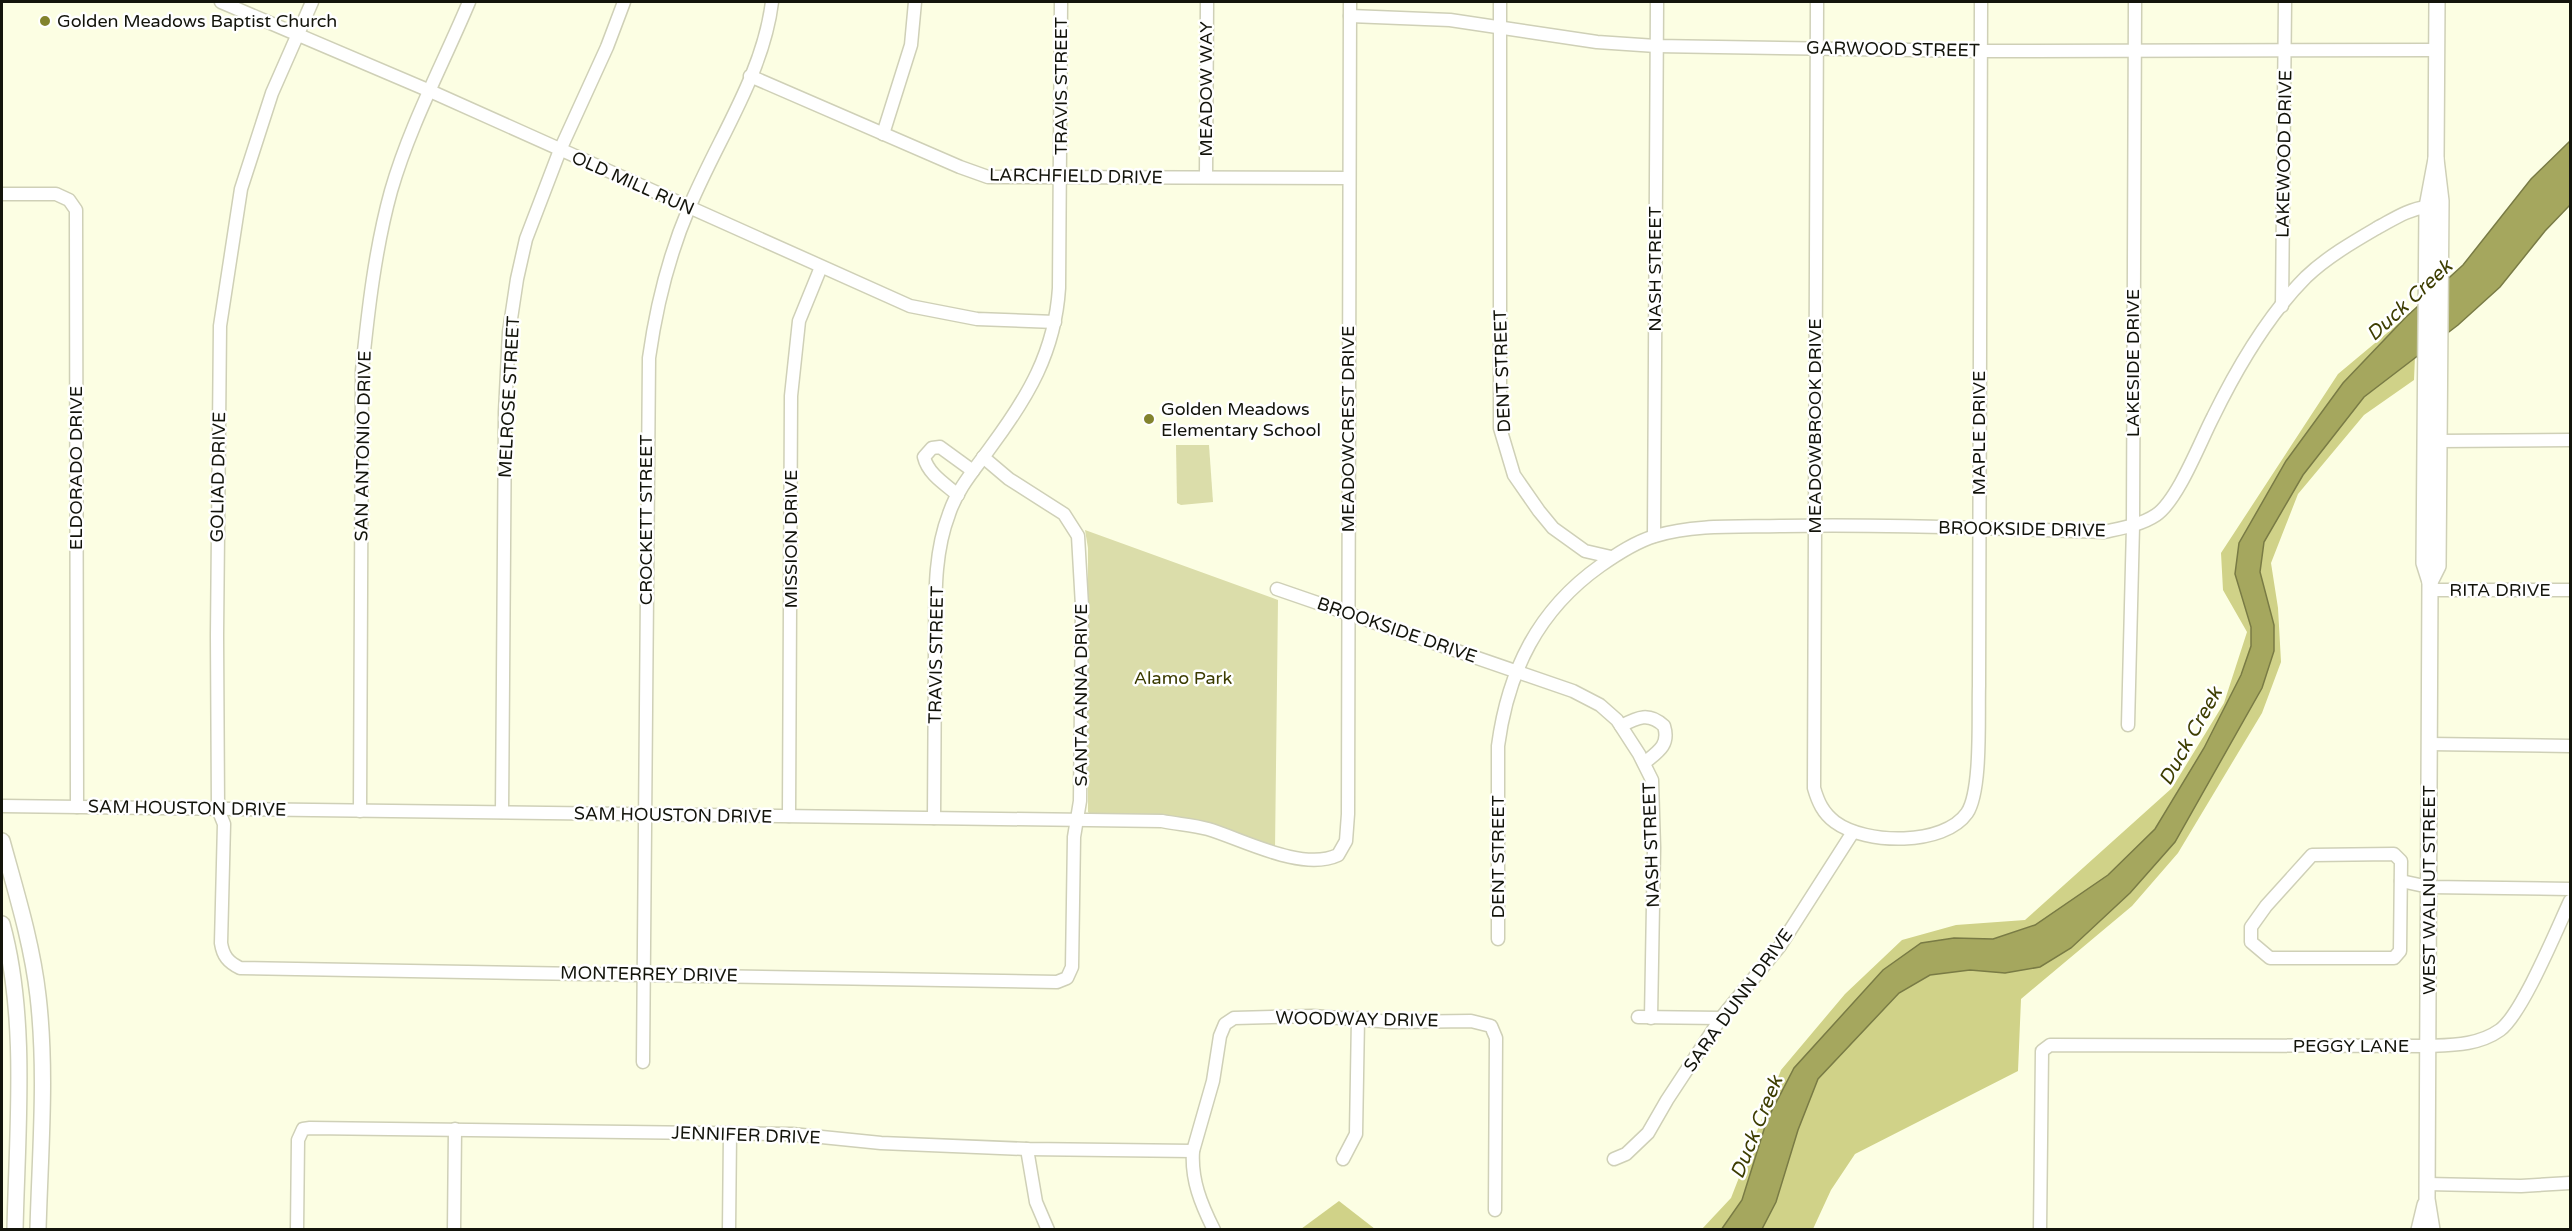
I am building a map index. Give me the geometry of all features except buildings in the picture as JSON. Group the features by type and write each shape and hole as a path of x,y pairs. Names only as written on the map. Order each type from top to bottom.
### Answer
{"main road":[{"name":"WEST WALNUT STREET","path":"2432,1230 2427,1192 2430,586 2424,563 2432,378 2433,283 2441,201 2436,159 2437,2"},
{"name":"WEST WALNUT STREET","path":"2433,283 2427,207 2436,159"},
{"name":"WEST WALNUT STREET","path":"2430,586 2438,566 2439,441 2432,378"},
{"path":"2,841 28,940 39,998 41,1073 38,1230"},
{"path":"2,924 14,989 18,1074 15,1230"},
{"path":"6,941 28,940"},
{"path":"18,1074 41,1073"},
{"name":"WEST WALNUT STREET","path":"2419,1230 2427,1192"}],"street":[{"name":"OLD MILL RUN","path":"221,2 430,91 910,306 977,319 1055,322"},
{"name":"GOLIAD DRIVE","path":"231,963 223,955 221,943 224,824 218,809 220,326 241,189 272,93 312,2"},
{"name":"SAN ANTONIO DRIVE","path":"360,811 362,371 369,303 391,191 430,91 469,2"},
{"name":"MELROSE STREET","path":"502,812 504,412 509,332 526,239 560,150 607,47 624,2"},
{"name":"CROCKETT STREET","path":"643,1062 649,358 654,321 689,208 750,76 768,30 771,2"},
{"path":"883,134 911,45 915,2"},
{"name":"TRAVIS STREET","path":"934,818 936,583 940,542 949,512 958,495 1018,410 1042,366 1055,322 1059,288 1061,2"},
{"name":"MEADOW WAY","path":"1206,177 1207,2"},
{"name":"MEADOWCREST DRIVE","path":"1338,855 1346,841 1348,814 1350,2"},
{"name":"DENT STREET","path":"1500,2 1500,428 1514,475 1553,528 1585,551 1611,557"},
{"name":"NASH STREET","path":"1654,536 1657,2"},
{"name":"MEADOWBROOK DRIVE","path":"1816,2 1814,788 1820,807 1835,822 1853,832"},
{"name":"MAPLE DRIVE","path":"1853,832 1869,836 1917,838 1939,834 1954,826 1967,813 1976,795 1979,686 1981,2"},
{"name":"LAKESIDE DRIVE","path":"2128,725 2133,526 2134,2"},
{"name":"LAKEWOOD DRIVE","path":"2282,306 2285,2"},
{"name":"GARWOOD STREET","path":"1350,16 1450,20 1597,42 1656,46 1981,51 2437,50"},
{"name":"LARCHFIELD DRIVE","path":"750,76 988,177 1349,178"},
{"name":"ELDORADO DRIVE","path":"2,194 56,194 69,200 76,210 76,807"},
{"name":"BROOKSIDE DRIVE","path":"1611,557 1654,536 1688,528 1815,526 2104,532 2133,526 2156,515 2171,500 2226,389 2254,343 2306,278 2329,258 2407,212 2427,207"},
{"name":"MISSION DRIVE","path":"789,816 792,396 800,321 821,267"},
{"path":"2439,441 2571,440"},
{"path":"958,495 933,474 925,464 924,457 932,448 940,447 973,471"},
{"name":"SANTA ANNA DRIVE","path":"983,458 1009,479 1064,514 1078,536 1082,618 1078,820 1074,837 1072,967 1067,978"},
{"name":"DENT STREET","path":"1498,939 1498,746 1502,718 1517,671 1547,614 1578,581 1611,557"},
{"name":"RITA DRIVE","path":"2430,586 2571,590"},
{"name":"BROOKSIDE DRIVE","path":"1277,588 1517,671"},
{"name":"NASH STREET","path":"1517,671 1573,691 1600,705 1621,726 1652,780 1654,848 1651,1018"},
{"path":"1621,726 1637,717 1646,716 1657,719 1664,726 1666,743 1644,763"},
{"path":"2429,744 2571,746"},
{"name":"SAM HOUSTON DRIVE","path":"2,806 1162,822 1207,829 1262,851 1322,859 1338,855"},
{"name":"SARA DUNN DRIVE","path":"1614,1159 1626,1154 1648,1133 1666,1100 1721,1018 1780,946 1853,832"},
{"name":"WEST WALNUT STREET","path":"2394,854 2401,861 2401,881 2400,951 2394,958 2270,958 2251,942 2251,927 2266,906 2312,855 2394,854"},
{"path":"2401,881 2429,887 2571,889"},
{"name":"PEGGY LANE","path":"2040,1230 2042,1052 2050,1045 2428,1046 2460,1045 2480,1041 2501,1030 2528,988 2571,901"},
{"name":"MONTERREY DRIVE","path":"231,963 240,968 1057,982 1067,978"},
{"path":"1638,1017 1721,1018"},
{"name":"WOODWAY DRIVE","path":"1193,1151 1214,1082 1220,1036 1225,1024 1234,1018 1358,1018 1392,1022 1471,1021 1491,1026 1496,1038 1495,1210"},
{"path":"1343,1159 1356,1134 1358,1018"},
{"name":"JENNIFER DRIVE","path":"297,1230 298,1140 301,1132 310,1128 792,1134 881,1143 1027,1149 1193,1151"},
{"path":"453,1230 455,1129"},
{"path":"729,1230 730,1133"},
{"path":"1027,1149 1036,1202 1048,1230"},
{"path":"1193,1151 1193,1173 1200,1202 1214,1230"},
{"path":"2427,1192 2571,1183"}],"green space":[{"path":"1176,445 1209,445 1213,502 1181,505 1177,503"},
{"name":"Alamo Park","path":"1085,530 1278,600 1275,849 1193,819 1163,816 1091,815 1088,812 1088,548"}],"shaded area":[{"path":"2570,141 2570,205 2545,231 2500,287 2458,325 2364,397 2303,475 2264,542 2260,572 2274,625 2274,651 2262,688 2175,842 2130,893 2071,948 2040,967 2005,973 1970,970 1930,975 1899,993 1818,1079 1798,1130 1776,1202 1762,1229 1721,1230 1742,1200 1767,1120 1794,1068 1883,970 1921,943 1954,938 1993,939 2035,925 2108,875 2155,829 2204,748 2241,675 2251,646 2251,627 2235,574 2239,543 2286,461 2343,383 2406,317 2463,265 2531,179"},
{"path":"2417,308 2414,380 2364,415 2298,494 2271,563 2278,608 2281,662 2262,713 2178,853 2132,906 2021,999 2018,1071 1855,1154 1831,1190 1813,1229 1701,1230 1731,1198 1781,1070 1845,994 1902,940 1956,925 2025,920 2172,788 2224,703 2247,632 2223,590 2221,553 2338,374"},
{"path":"1339,1201 1375,1229 1301,1229"}],"place":[{"name":"Golden Meadows Baptist Church","path":"45,21"},
{"name":"Golden Meadows Elementary School","path":"1149,419"}],"water label":[{"name":"Duck Creek","path":"2409,300"},
{"name":"Duck Creek","path":"2190,736"},
{"name":"Duck Creek","path":"1756,1127"}]}
